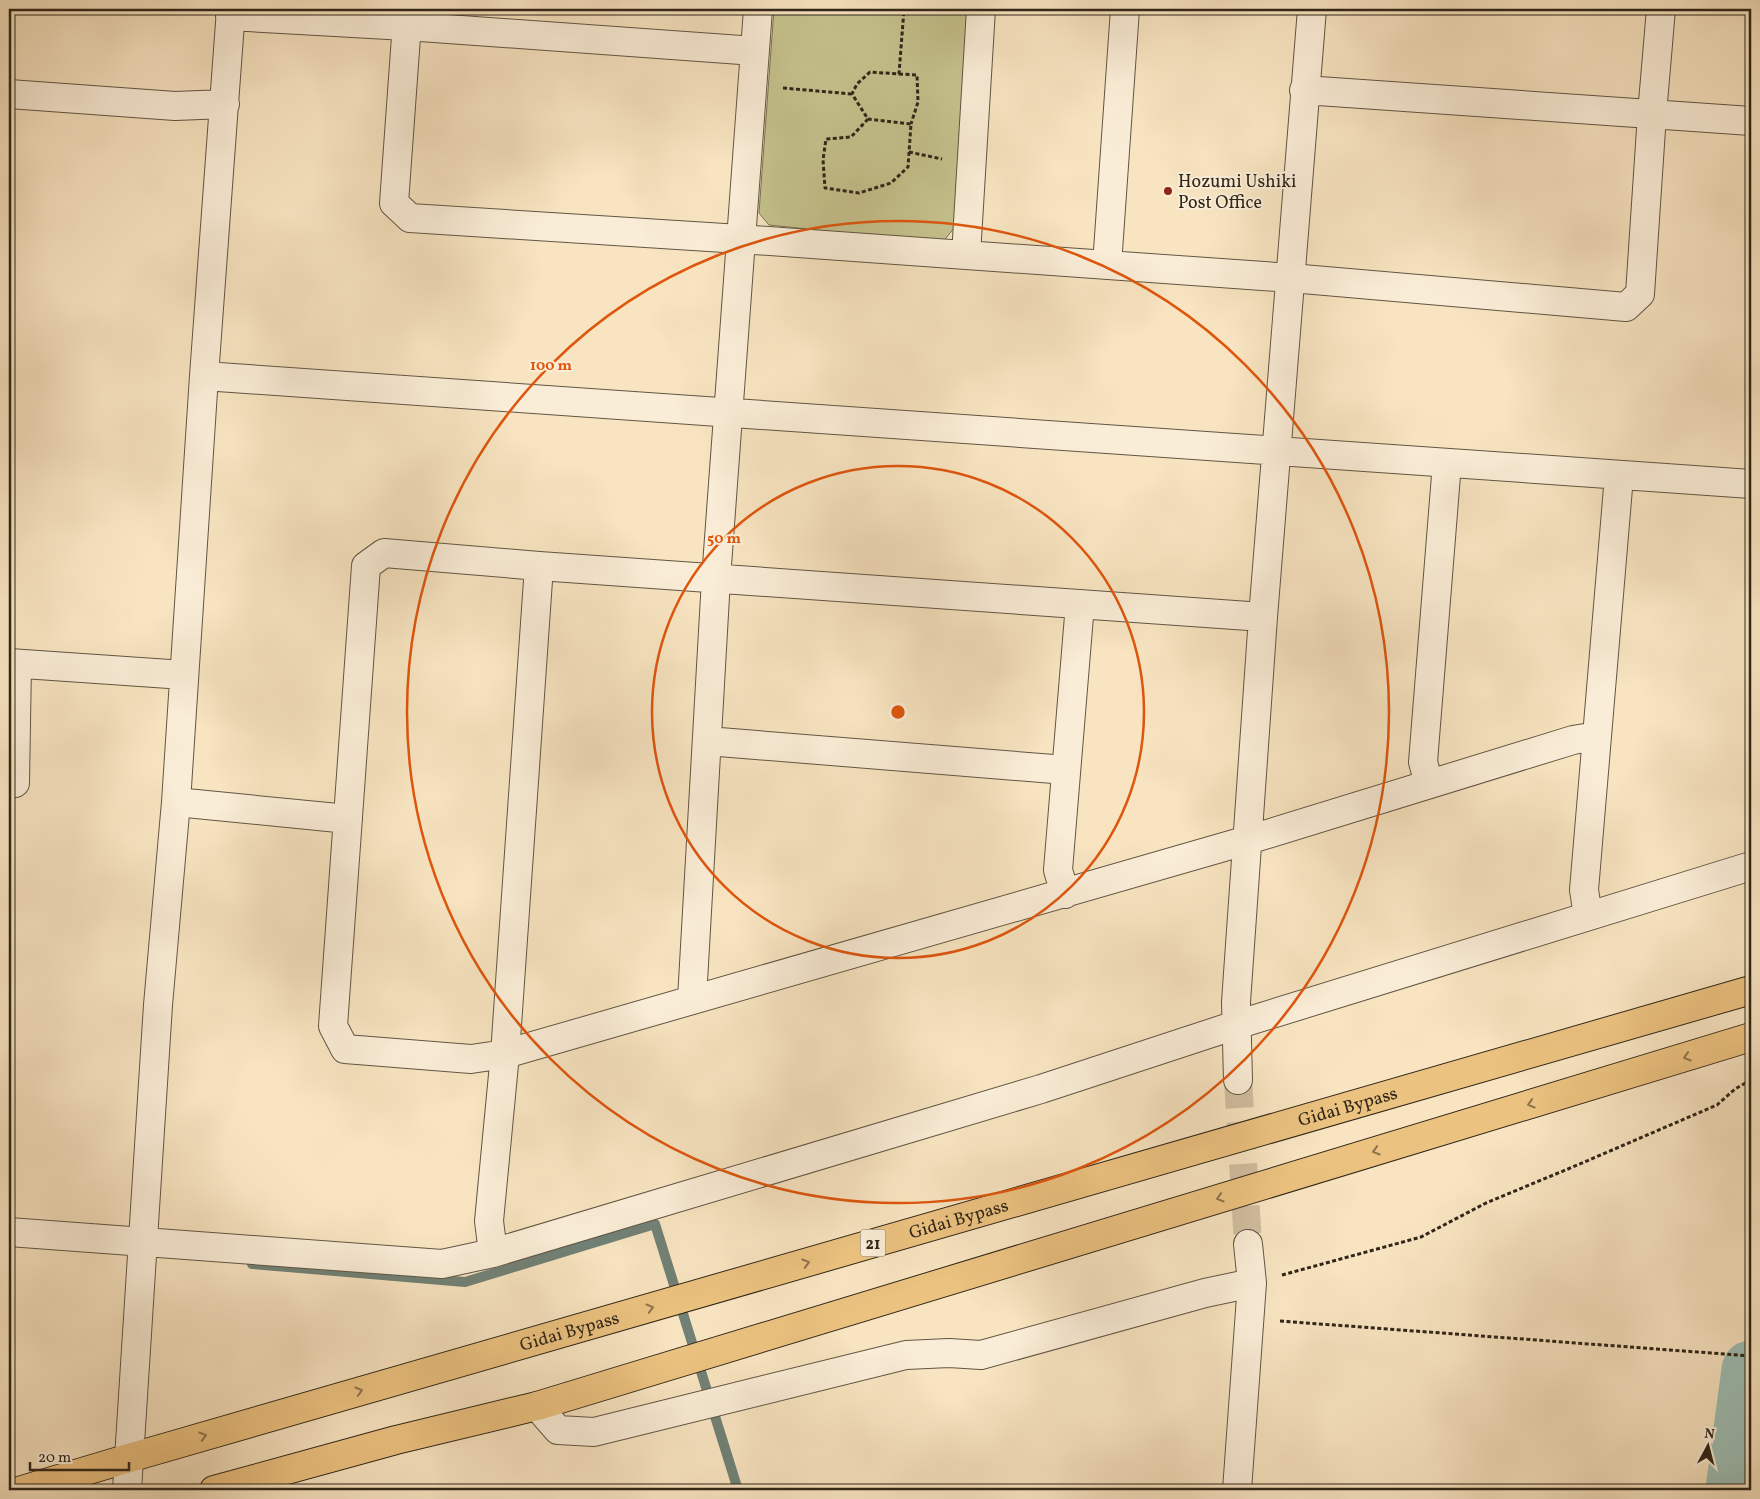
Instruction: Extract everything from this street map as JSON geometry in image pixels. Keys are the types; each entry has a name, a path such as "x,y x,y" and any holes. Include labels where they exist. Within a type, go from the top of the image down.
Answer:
{"highway":[{"name":"Gidai Bypass","path":"22,1490 1751,990"},
{"path":"214,1490 396,1440 537,1406 1742,1040"}],"street":[{"path":"692,999 716,579 758,9"},
{"path":"966,255 981,9"},
{"path":"1107,265 1126,9"},
{"path":"1238,1080 1236,1025 1263,617 1312,9"},
{"path":"407,17 394,203 410,218 1290,278 1626,307 1640,294 1661,9"},
{"path":"126,1490 158,1005 176,802 204,376 231,12 407,17 754,51"},
{"path":"1304,90 1751,121"},
{"path":"9,94 175,106 225,104"},
{"path":"204,376 1751,484"},
{"path":"1429,784 1423,762 1447,463"},
{"path":"1588,916 1584,890 1619,476"},
{"path":"1263,617 716,579 384,553 366,566 333,1026 345,1049 471,1059 505,1054 692,999 1065,894 1573,740 1597,736"},
{"path":"493,1253 489,1221 505,1054 539,566"},
{"path":"1065,894 1058,870 1080,604"},
{"path":"15,783 13,664 184,675"},
{"path":"707,741 1066,770"},
{"path":"176,802 348,819"},
{"path":"9,1232 442,1264 493,1253 1041,1089 1236,1025 1751,866"},
{"path":"1237,1490 1252,1283 1248,1244"},
{"path":"537,1406 558,1430 594,1432 906,1355 950,1353 981,1355 1252,1283"}],"path":[{"path":"899,74 904,9"},
{"path":"852,94 857,84 870,72 917,75 918,102 910,124 908,167 891,183 858,193 826,188 823,160 826,139 850,137 868,119"},
{"path":"752,86 852,94"},
{"path":"852,94 868,119"},
{"path":"868,119 910,124"},
{"path":"1252,1283 1421,1237 1486,1203 1716,1105 1735,1089 1751,1080"},
{"path":"1250,1319 1751,1356"}],"shaded area":[{"path":"774,9 970,9 955,227 942,243 769,225 759,213"}],"waterway":[{"path":"252,1264 465,1282 655,1224 738,1490"},
{"path":"1735,1490 1751,1370"}],"tunnel":[{"path":"1238,1080 1248,1244"}],"place":[{"name":"Hozumi Ushiki Post Office","path":"1168,191"}]}
